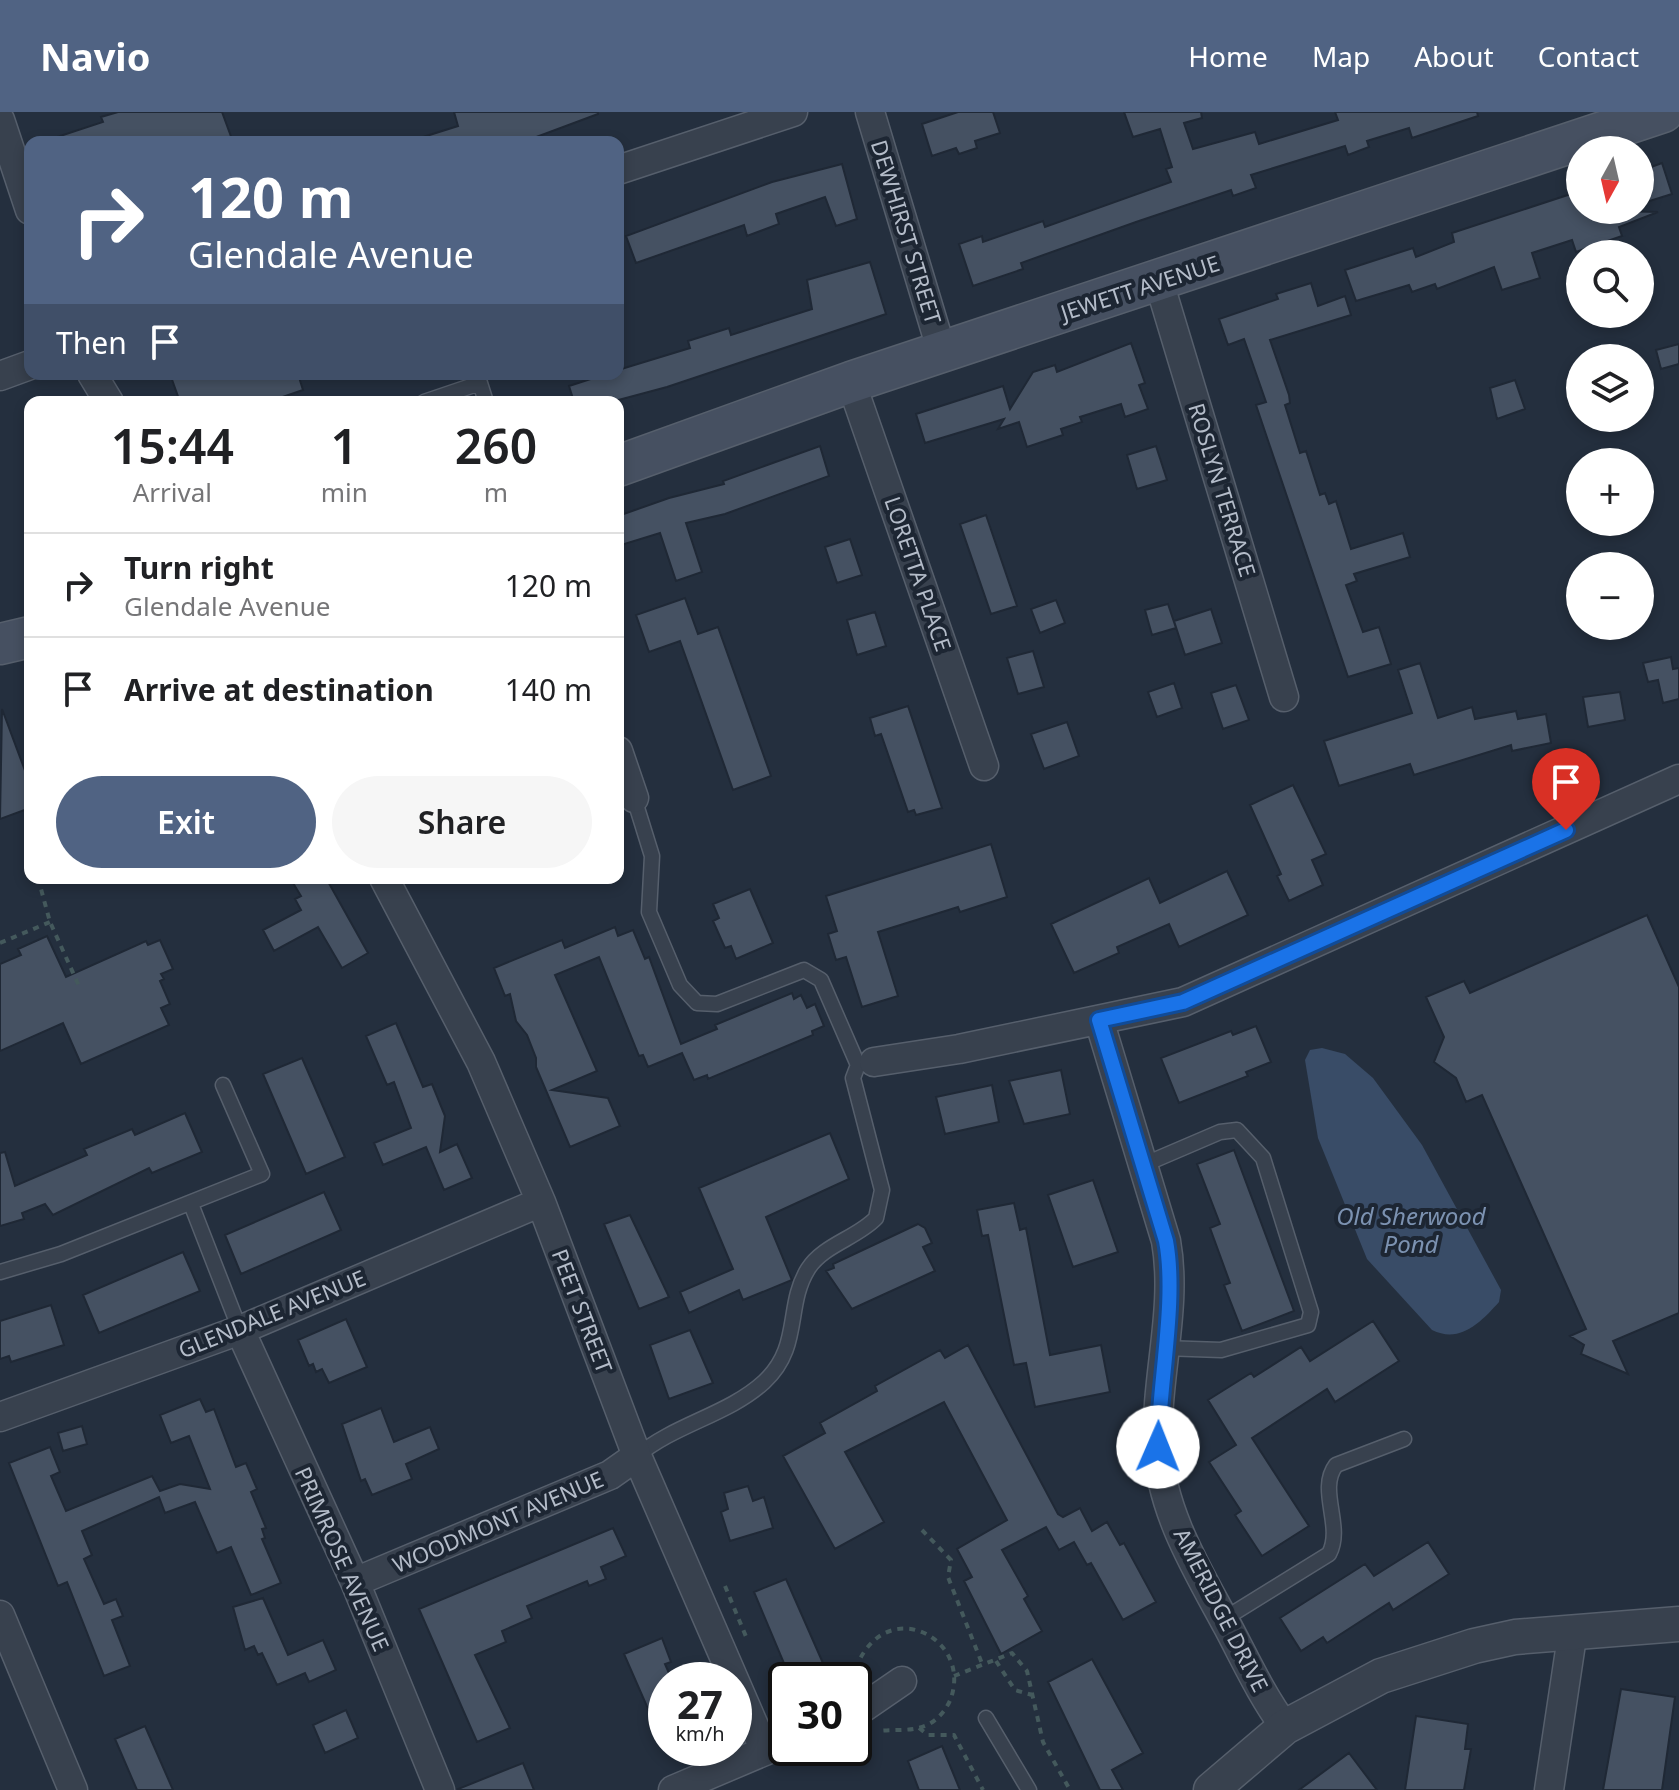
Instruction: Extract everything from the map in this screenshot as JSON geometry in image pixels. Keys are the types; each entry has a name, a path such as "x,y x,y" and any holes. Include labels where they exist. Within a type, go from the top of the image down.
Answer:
{"main road":[{"name":"JEWETT AVENUE","path":"624,464 851,382 1663,112"},
{"path":"0,644 24,638"}],"street":[{"path":"624,168 793,112"},
{"name":"DEWHIRST STREET","path":"870,112 942,352"},
{"path":"0,120 24,192"},
{"name":"ROSLYN TERRACE","path":"1159,282 1284,697"},
{"path":"0,376 24,367"},
{"name":"LORETTA PLACE","path":"851,382 984,766"},
{"path":"624,769 634,798"},
{"path":"866,1064 1183,1002 1679,779"},
{"name":"PEET STREET","path":"387,884 481,1062 541,1202 637,1456 768,1729"},
{"name":"AMERIDGE DRIVE","path":"1099,1020 1171,1268 1159,1398 1161,1475 1191,1558 1266,1701 1285,1727"},
{"name":"GLENDALE AVENUE","path":"0,1417 240,1330 541,1202"},
{"name":"PRIMROSE AVENUE","path":"240,1330 355,1582 440,1790"},
{"name":"WOODMONT AVENUE","path":"355,1582 610,1475 637,1456"},
{"path":"0,1615 73,1790"},
{"path":"1211,1790 1285,1727 1335,1698 1425,1661 1515,1637 1679,1624"},
{"path":"1549,1790 1573,1630"},
{"path":"872,1702 902,1681"},
{"path":"673,1790 768,1749"}],"lane":[{"path":"442,396 480,383 484,396"},
{"path":"634,798 652,856 649,912 680,985 697,1003 717,1004 804,970 821,980 866,1064 853,1078 854,1093 882,1190 876,1218 815,1260 807,1271 788,1352 766,1380 734,1403 659,1438 637,1456"},
{"path":"0,1272 61,1254 262,1174 223,1085"},
{"path":"1143,1165 1220,1132 1237,1130 1263,1158 1311,1312 1308,1325 1221,1350 1163,1348"},
{"path":"191,1204 240,1330"},
{"path":"1224,1619 1329,1554 1335,1533 1329,1481 1336,1465 1404,1439"},
{"path":"986,1718 1029,1790"}],"path":[{"path":"40,884 50,922 79,986"},
{"path":"0,943 50,922"},
{"path":"922,1530 951,1560 948,1577 983,1666"},
{"path":"954,1676 1012,1653 1027,1671 1043,1742 1070,1790"},
{"path":"996,1661 1015,1690 1032,1696"},
{"path":"919,1728 928,1735 954,1735 983,1790"}],"water":[{"name":"Old Sherwood Pond","path":"1322,1048 1345,1054 1373,1078 1422,1145 1501,1290 1499,1302 1469,1329 1452,1334 1432,1330 1367,1259 1318,1138 1305,1060 1310,1050"}],"building":[{"path":"118,112 222,112 231,136 60,136 103,122 101,117"},
{"path":"454,112 598,112 539,136 426,136 458,126"},
{"path":"958,112 993,112 1000,133 975,141 977,148 959,154 956,148 932,156 922,124"},
{"path":"1124,112 1201,112 1202,118 1184,123 1193,149 1255,132 1259,144 1338,120 1335,112 1477,112 1478,116 1412,138 1409,128 1367,141 1369,147 1348,155 1345,146 1251,175 1256,188 1233,196 1231,190 1136,222 1021,263 1023,269 973,286 959,244 982,236 983,242 1043,221 1045,227 1171,182 1166,169 1172,167 1160,129 1133,137"},
{"path":"1662,163 1672,194 1654,200 1654,166"},
{"path":"842,164 857,219 836,226 825,197 776,214 779,224 747,236 744,225 636,263 626,236 772,182"},
{"path":"1566,196 1566,224 1627,224 1619,227 1622,236 1610,240 1566,240 1532,253 1540,278 1502,290 1494,267 1437,289 1435,284 1412,292 1409,285 1356,301 1345,270 1413,248 1416,257 1454,242 1452,233"},
{"path":"870,262 886,314 624,399 624,396 572,396 569,386 588,380 624,380 624,368 690,348 688,341 729,328 731,335 812,309 807,280"},
{"path":"1311,283 1318,306 1345,296 1351,315 1270,340 1289,395 1290,403 1285,405 1300,453 1306,451 1320,495 1325,493 1329,504 1336,501 1351,549 1403,533 1410,557 1354,574 1357,581 1346,585 1363,632 1379,627 1391,664 1348,677 1256,405 1266,402 1244,339 1228,345 1219,319 1278,299 1276,294"},
{"path":"1131,343 1145,383 1139,385 1148,409 1125,417 1121,404 1080,417 1082,422 1061,429 1063,435 1027,447 1019,422 998,429 1004,419 925,443 916,414 1003,386 1010,409 1033,372 1055,365 1057,372"},
{"path":"1679,344 1679,364 1661,369 1656,350"},
{"path":"172,380 300,380 303,390 286,396 178,396"},
{"path":"1515,380 1525,409 1497,419 1490,388"},
{"path":"820,446 829,476 725,514 686,523 702,572 676,581 660,533 624,544 624,514 724,484 723,481"},
{"path":"1156,446 1167,480 1137,489 1127,455"},
{"path":"986,515 1017,606 991,614 960,524"},
{"path":"850,539 862,575 837,583 825,547"},
{"path":"685,598 698,634 718,627 771,776 733,790 680,641 649,652 636,615"},
{"path":"1056,600 1065,623 1040,633 1031,609"},
{"path":"1168,604 1176,628 1152,635 1145,610"},
{"path":"1211,609 1222,643 1185,655 1174,621"},
{"path":"875,612 886,646 857,655 847,620"},
{"path":"1033,651 1044,687 1018,694 1007,658"},
{"path":"1671,657 1673,669 1679,668 1679,699 1663,703 1658,680 1648,682 1643,663"},
{"path":"1420,663 1438,718 1472,707 1475,719 1516,711 1518,719 1546,714 1551,743 1512,751 1511,745 1414,775 1410,764 1339,786 1324,741 1412,713 1398,670"},
{"path":"1174,683 1182,708 1157,717 1148,692"},
{"path":"1236,685 1249,720 1223,729 1211,693"},
{"path":"1620,692 1625,720 1588,727 1583,697"},
{"path":"908,706 942,808 916,815 914,810 908,812 881,734 875,736 870,718"},
{"path":"2,709 24,768 24,810 0,819"},
{"path":"1067,722 1079,756 1044,769 1031,734"},
{"path":"1293,785 1326,854 1312,860 1323,885 1289,901 1277,876 1281,874 1250,805"},
{"path":"991,844 1007,897 960,912 958,907 878,932 898,996 862,1007 846,957 836,960 828,934 837,931 826,896"},
{"path":"1227,871 1248,915 1179,947 1169,924 1117,947 1119,953 1074,973 1051,924 1149,878 1160,903"},
{"path":"294,884 329,884 368,953 342,968 318,927 274,951 263,930 301,910 295,899 301,896"},
{"path":"750,889 773,943 736,959 731,946 725,948 713,921 719,918 713,904"},
{"path":"1647,915 1679,987 1679,1313 1613,1341 1628,1374 1581,1354 1584,1345 1570,1336 1586,1329 1482,1095 1466,1102 1456,1078 1434,1062 1444,1037 1426,997 1464,981 1470,993"},
{"path":"615,927 618,936 633,930 645,959 649,957 681,1044 717,1029 715,1025 792,993 794,999 801,995 807,1008 815,1004 824,1026 812,1031 813,1035 708,1079 707,1075 694,1080 682,1053 648,1067 643,1055 639,1056 599,957 555,975 597,1071 552,1090 608,1098 620,1126 570,1147 536,1067 536,1058 527,1035 516,1021 510,994 505,996 494,968 562,940 565,948"},
{"path":"47,936 66,977 146,941 148,945 160,940 173,969 161,974 164,979 160,981 170,1004 161,1008 169,1025 81,1064 63,1023 0,1051 0,964 21,955 18,949"},
{"path":"396,1023 423,1087 432,1084 445,1116 440,1152 457,1144 472,1178 444,1190 426,1147 383,1165 374,1143 411,1128 394,1082 387,1085 366,1036"},
{"path":"1256,1026 1271,1062 1246,1072 1248,1076 1179,1103 1161,1058 1231,1031 1233,1035"},
{"path":"302,1058 345,1157 306,1174 263,1074"},
{"path":"1061,1070 1070,1114 1024,1124 1009,1081"},
{"path":"992,1085 999,1122 945,1134 936,1097"},
{"path":"185,1113 202,1152 152,1173 149,1168 53,1215 45,1204 22,1213 24,1219 0,1226 0,1153 5,1152 15,1186 87,1155 84,1149 132,1129 135,1135"},
{"path":"830,1133 849,1179 766,1217 792,1280 743,1300 739,1290 689,1313 680,1292 733,1269 699,1188"},
{"path":"1234,1150 1294,1311 1242,1331 1224,1285 1230,1283 1210,1228 1220,1224 1197,1164"},
{"path":"1093,1180 1118,1252 1073,1267 1048,1195"},
{"path":"324,1192 341,1230 241,1274 225,1235"},
{"path":"1014,1203 1020,1230 1026,1228 1050,1355 1101,1345 1110,1392 1035,1407 1026,1363 1014,1365 988,1235 982,1236 977,1210"},
{"path":"630,1215 669,1297 639,1309 604,1224"},
{"path":"918,1224 925,1228 932,1243 923,1247 935,1271 852,1309 826,1271 834,1268 833,1264"},
{"path":"183,1252 200,1291 99,1333 83,1295"},
{"path":"51,1305 64,1345 11,1362 9,1356 0,1359 0,1321"},
{"path":"346,1319 367,1367 329,1383 322,1369 316,1372 313,1364 309,1366 298,1340"},
{"path":"1373,1321 1399,1361 1335,1402 1327,1389 1252,1438 1309,1526 1262,1556 1235,1515 1241,1511 1209,1462 1236,1445 1208,1400 1251,1373 1254,1377 1301,1347 1310,1361"},
{"path":"690,1330 713,1383 669,1399 650,1345"},
{"path":"968,1345 1058,1514 1063,1517 1080,1508 1092,1531 1107,1522 1120,1545 1124,1543 1156,1602 1123,1620 1091,1563 1087,1565 1074,1542 1059,1550 1046,1527 1002,1550 1028,1596 1024,1599 1042,1631 1001,1654 964,1581 972,1577 957,1549 1007,1520 944,1402 845,1452 884,1522 835,1549 783,1456 825,1433 820,1423 877,1391 875,1386 940,1350 945,1358"},
{"path":"200,1399 206,1412 214,1409 236,1467 246,1463 257,1489 251,1492 266,1528 262,1529 265,1538 262,1539 281,1583 251,1595 231,1547 217,1553 195,1502 165,1513 159,1497 82,1531 92,1555 84,1559 104,1604 116,1599 123,1616 112,1620 130,1666 104,1676 67,1582 58,1586 9,1463 50,1447 60,1472 51,1476 66,1511 152,1476 160,1491 180,1484 210,1489 189,1436 171,1443 160,1415"},
{"path":"381,1408 394,1442 430,1427 439,1449 406,1464 412,1479 372,1495 365,1479 361,1481 342,1424"},
{"path":"82,1426 87,1444 63,1451 58,1433"},
{"path":"748,1486 753,1501 764,1497 773,1528 730,1541 721,1512 728,1509 724,1493"},
{"path":"613,1528 626,1556 601,1567 606,1579 589,1586 587,1581 527,1606 532,1618 502,1631 506,1642 475,1655 510,1728 477,1742 419,1609"},
{"path":"1428,1542 1449,1574 1393,1610 1389,1603 1327,1643 1323,1637 1301,1651 1280,1618 1365,1564 1374,1576"},
{"path":"786,1579 822,1662 783,1662 754,1592"},
{"path":"263,1598 288,1655 323,1640 336,1670 309,1682 305,1673 277,1685 262,1653 258,1655 254,1646 245,1650 233,1607"},
{"path":"662,1638 671,1662 648,1662 648,1709 624,1654"},
{"path":"1092,1659 1143,1753 1112,1770 1123,1790 1100,1790 1048,1682"},
{"path":"1621,1689 1675,1697 1662,1790 1603,1790"},
{"path":"346,1710 358,1738 325,1753 313,1725"},
{"path":"1416,1716 1468,1724 1465,1749 1471,1749 1464,1790 1405,1790"},
{"path":"145,1726 173,1790 137,1790 115,1739"},
{"path":"942,1746 960,1790 919,1790 908,1761"},
{"path":"1349,1753 1377,1790 1299,1790"},
{"path":"523,1763 534,1790 458,1789"}],"route":[{"path":"1158,1447 1159,1398 1171,1268 1166,1241 1099,1020 1183,1002 1566,830"}]}
